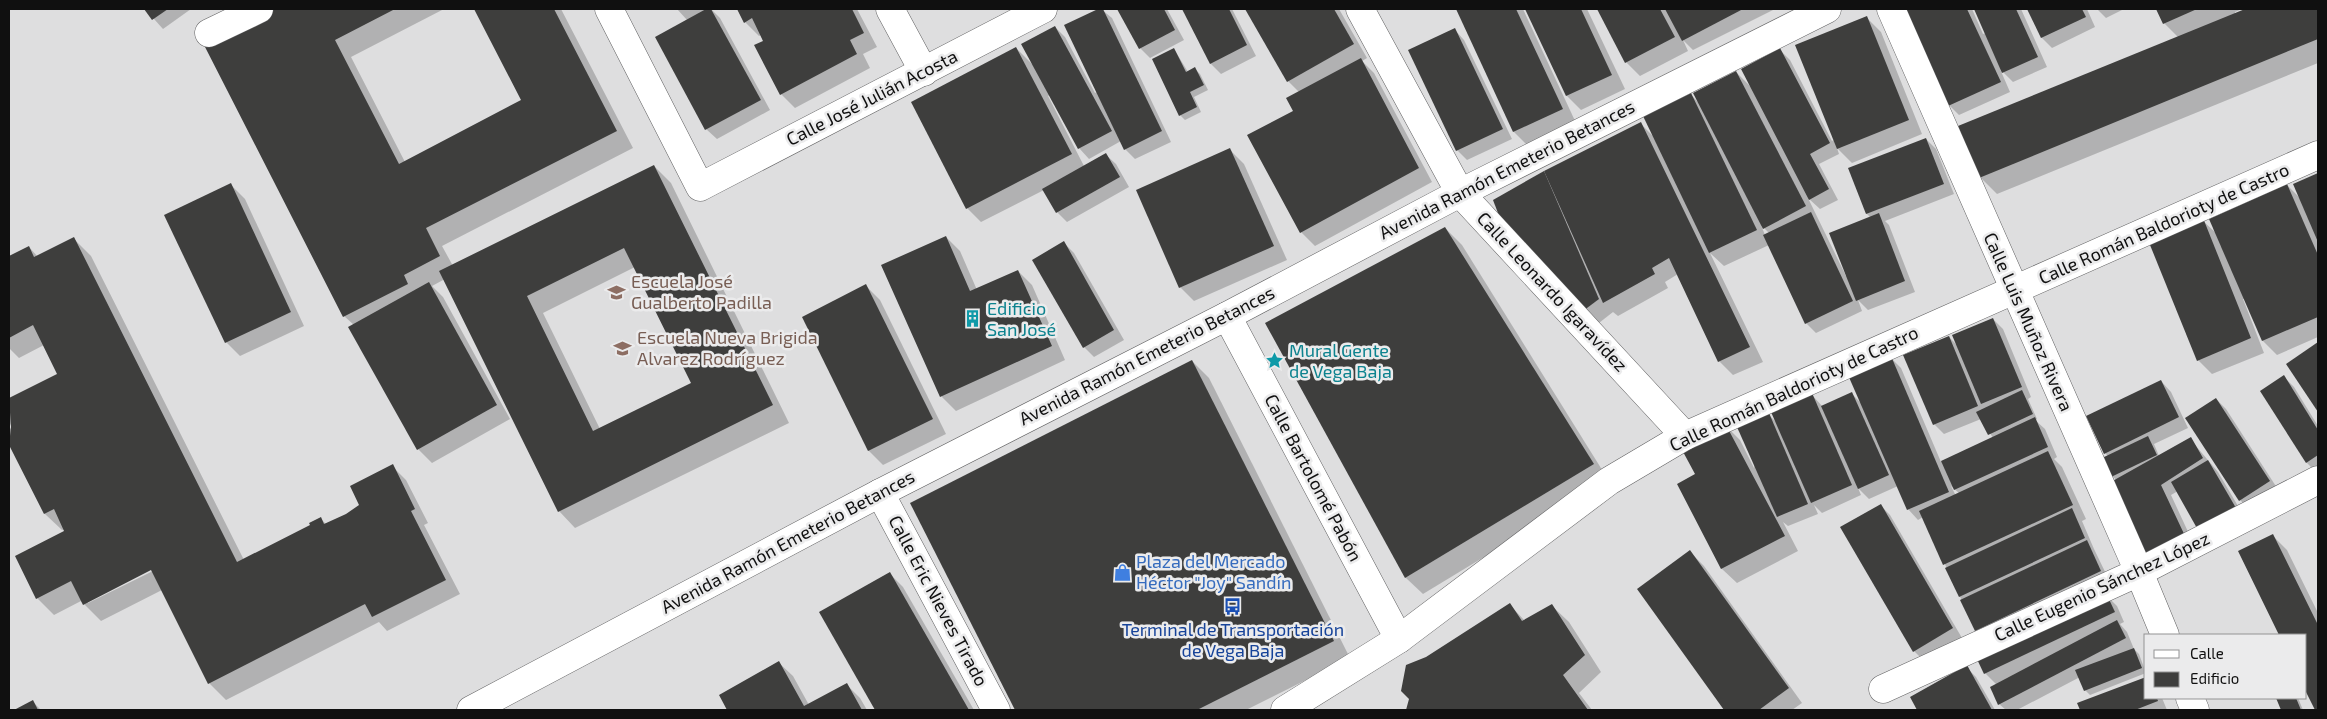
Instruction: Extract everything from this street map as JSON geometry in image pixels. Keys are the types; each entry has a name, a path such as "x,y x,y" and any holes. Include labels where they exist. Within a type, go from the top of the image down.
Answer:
{"street":[{"path":"209,33 260,9"},
{"name":"Calle José Julián Acosta","path":"609,9 700,187 1043,9"},
{"path":"890,9 924,72"},
{"name":"Calle Leonardo Igaravídez","path":"1360,9 1460,193 1685,436"},
{"name":"Avenida Ramón Emeterio Betances","path":"471,710 880,492 1227,316 1460,193 1828,9"},
{"name":"Calle Luis Muñoz Rivera","path":"1891,9 2165,634"},
{"name":"Calle Román Baldorioty de Castro","path":"1285,710 1399,639 1609,481 1685,436 2207,206 2318,155"},
{"name":"Calle Bartolomé Pabón","path":"1227,316 1399,639"},
{"name":"Calle Eugenio Sánchez López","path":"1883,689 2139,572 2318,480"},
{"name":"Calle Eric Nieves Tirado","path":"880,492 996,710"}],"building":[{"path":"144,9 168,9 152,20"},
{"path":"274,9 395,9 335,40 399,164 521,100 474,9 554,9 617,131 426,228 440,256 404,275 408,284 343,317 204,45"},
{"path":"706,9 711,9 761,100 705,130 655,37"},
{"path":"737,9 852,9 864,33 850,40 857,54 780,95 754,45 763,41 752,18 744,23"},
{"path":"1098,9 1103,9 1162,131 1124,150 1064,25"},
{"path":"1117,9 1164,9 1175,30 1139,49"},
{"path":"1182,9 1229,9 1247,45 1210,64"},
{"path":"1245,9 1334,9 1354,44 1287,82"},
{"path":"1456,9 1516,9 1563,109 1513,132"},
{"path":"1525,9 1581,9 1612,75 1566,96"},
{"path":"1597,9 1660,9 1675,37 1625,63"},
{"path":"1665,9 1743,9 1682,41"},
{"path":"1904,9 1967,9 2001,82 1948,106"},
{"path":"1974,9 2016,9 2038,57 2002,73"},
{"path":"2027,9 2082,9 2086,17 2041,38"},
{"path":"2156,9 2197,9 2163,24"},
{"path":"2245,9 2318,9 2318,39 1979,178 1958,126"},
{"path":"1867,16 1909,120 1837,149 1795,45"},
{"path":"1055,26 1112,131 1078,149 1021,44"},
{"path":"1455,28 1503,129 1456,151 1408,50"},
{"path":"1016,47 1072,154 966,209 911,102"},
{"path":"1174,48 1186,72 1195,67 1204,85 1190,92 1197,107 1179,116 1152,59"},
{"path":"1780,48 1830,143 1810,154 1829,189 1809,200 1741,69"},
{"path":"1361,58 1419,168 1300,233 1247,135 1293,111 1286,98"},
{"path":"1736,71 1806,206 1763,229 1693,93"},
{"path":"1691,93 1757,230 1709,253 1643,116"},
{"path":"1641,122 1750,347 1718,362 1669,258 1652,268 1655,274 1603,303 1544,171"},
{"path":"1926,138 1944,184 1866,214 1848,168"},
{"path":"1230,148 1274,246 1179,288 1136,190"},
{"path":"1106,153 1120,177 1056,213 1042,189"},
{"path":"654,165 773,405 558,512 439,271","holes":["624,248 691,383 593,431 527,296"]},
{"path":"1544,171 1599,299 1575,317 1509,242 1493,200"},
{"path":"2318,173 2318,242 2293,184"},
{"path":"231,183 291,312 225,343 164,215"},
{"path":"2287,184 2318,255 2318,317 2262,341 2209,219"},
{"path":"1811,212 1853,301 1805,324 1763,235"},
{"path":"1879,213 1905,281 1856,301 1829,233"},
{"path":"2203,218 2251,338 2197,361 2148,240"},
{"path":"1445,227 1594,464 1405,578 1265,323"},
{"name":"Edificio San José","path":"946,236 970,291 1018,270 1052,346 940,397 881,265"},
{"path":"74,237 237,562 310,525 309,523 321,517 324,524 346,514 359,505 350,486 393,464 415,509 411,511 446,580 372,617 365,604 208,684 151,570 83,605 71,581 36,599 15,556 64,531 54,509 44,514 9,445 11,427 9,398 57,374 33,325 9,338 9,256 29,246 34,257"},
{"path":"1064,241 1114,330 1083,348 1032,260"},
{"path":"429,282 497,405 417,450 348,327"},
{"path":"866,284 933,419 868,451 802,317"},
{"path":"1993,318 2022,387 1981,404 1952,335"},
{"path":"1949,336 1978,406 1933,425 1903,355"},
{"path":"2318,342 2318,412 2286,364"},
{"path":"1891,356 1949,492 1907,510 1848,375"},
{"name":"Plaza del Mercado Héctor \"Joy\" Sandín","path":"1192,360 1334,641 1197,710 1015,710 910,503"},
{"path":"2284,375 2318,430 2318,455 2306,463 2260,391"},
{"path":"2161,380 2179,417 2104,454 2086,416"},
{"path":"2022,390 2033,414 1988,435 1976,412"},
{"path":"1852,392 1889,475 1858,489 1821,406"},
{"path":"1812,393 1852,485 1811,503 1771,412"},
{"path":"2216,398 2270,481 2239,501 2185,418"},
{"path":"1769,413 1808,504 1777,517 1737,427"},
{"path":"2035,417 2048,447 1954,490 1941,461"},
{"path":"1726,425 1785,536 1721,569 1677,484 1695,474 1681,448"},
{"path":"2148,436 2157,455 2111,477 2102,458"},
{"path":"2191,437 2203,458 2161,485 2186,538 2144,562 2109,483"},
{"path":"2048,451 2073,505 1943,565 1919,511"},
{"path":"2208,460 2236,508 2198,530 2171,482"},
{"path":"1881,504 1953,628 1913,652 1840,527"},
{"path":"2072,508 2085,538 1959,597 1945,568"},
{"path":"2273,534 2318,625 2318,710 2315,710 2307,694 2307,634 2279,634 2238,551"},
{"path":"2087,540 2101,571 1975,631 1960,600"},
{"path":"1690,550 1789,688 1759,710 1724,710 1637,589"},
{"path":"890,572 969,710 875,710 819,612"},
{"path":"2107,595 2115,612 1984,674 1976,657"},
{"path":"1510,603 1522,621 1552,604 1585,655 1563,675 1588,710 1406,710 1409,699 1401,691 1406,665 1426,657"},
{"path":"2117,620 2126,638 1998,705 1990,687"},
{"path":"2134,648 2142,668 2084,691 2075,670"},
{"path":"779,661 804,706 847,683 862,710 727,710 719,695"},
{"path":"1967,665 1992,710 1917,710 1910,697"},
{"path":"2144,678 2144,699 2157,699 2158,701 2135,710 2080,710 2077,703"},
{"path":"2276,699 2296,699 2301,710 2281,710"},
{"path":"33,700 38,710 14,710"}],"place":[{"name":"Escuela José Gualberto Padilla","path":"617,292"},
{"name":"Edificio San José","path":"973,319"},
{"name":"Escuela Nueva Brigida Alvarez Rodríguez","path":"623,348"},
{"name":"Mural Gente de Vega Baja","path":"1275,361"},
{"name":"Plaza del Mercado Héctor \"Joy\" Sandín","path":"1122,572"},
{"name":"Terminal de Transportación de Vega Baja","path":"1233,607"}]}
